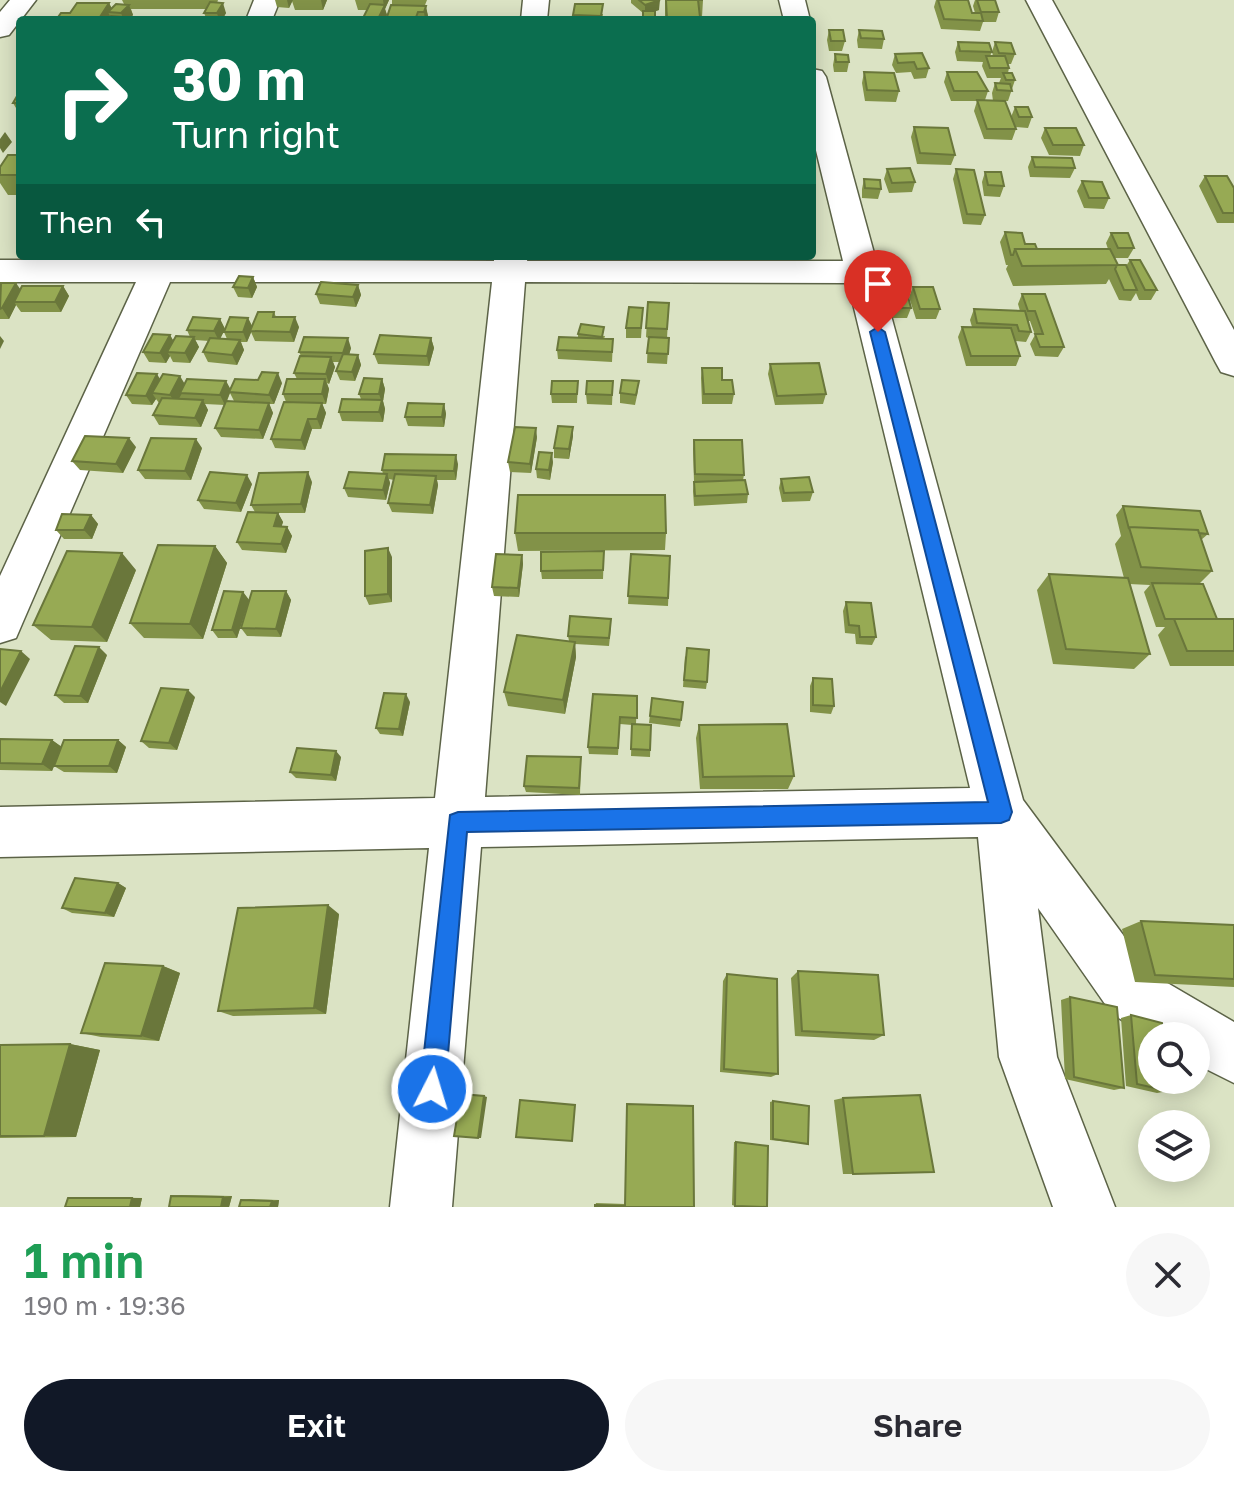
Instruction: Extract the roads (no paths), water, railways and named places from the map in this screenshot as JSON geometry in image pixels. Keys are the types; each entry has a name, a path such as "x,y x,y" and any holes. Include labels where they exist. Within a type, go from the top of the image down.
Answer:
{"street":[{"path":"0,29 23,0"},
{"path":"1039,0 1234,363"},
{"path":"816,93 1001,812 1028,1057 1084,1207"},
{"path":"0,271 162,264 510,264 862,272"},
{"path":"0,624 162,264"},
{"path":"421,1207 510,264"},
{"path":"0,832 1001,812"},
{"path":"1001,812 1132,994 1234,1054"}]}
